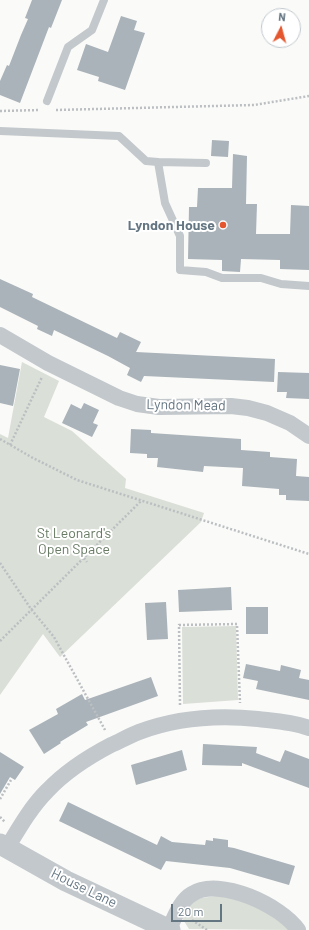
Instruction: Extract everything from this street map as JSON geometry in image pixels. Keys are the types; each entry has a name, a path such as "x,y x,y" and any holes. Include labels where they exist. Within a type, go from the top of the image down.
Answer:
{"street":[{"name":"Lyndon Mead","path":"0,335 48,363 119,398 137,404 159,407 230,406 248,408 267,413 290,423 309,436"},
{"path":"4,846 47,791 91,756 138,732 162,725 212,717 240,717 281,721 309,728"},
{"name":"House Lane","path":"4,846 66,880 170,930"},
{"path":"170,930 185,899 202,889 216,888 255,897 293,922 298,930"}],"lane":[{"path":"47,101 68,47 92,30 104,0"},
{"path":"0,131 119,136 146,161 206,163"},
{"path":"158,162 165,203 180,236 180,270 206,272 222,278 260,278 281,284 309,286"}],"path":[{"path":"55,110 254,105 309,96"},
{"path":"0,111 47,110"},
{"path":"10,445 48,363"},
{"path":"0,439 77,480 309,554"},
{"path":"0,641 142,500"},
{"path":"84,558 88,562"},
{"path":"0,563 31,609 54,638 112,745"},
{"path":"181,722 179,625 237,624 240,717"},
{"path":"0,799 11,780"}],"green space":[{"name":"St Leonard's Open Space","path":"22,362 59,381 44,417 72,431 126,479 125,488 204,513 201,522 60,657 43,634 0,695 0,434 8,438"},
{"path":"236,626 238,700 183,704 182,627"},
{"path":"224,895 254,904 291,930 189,929 182,918 194,899"}],"building":[{"path":"32,0 62,0 51,28 49,27 20,103 0,95 0,81 7,65 9,66 28,19 25,18"},
{"path":"121,16 137,21 134,30 145,33 125,90 98,81 99,77 77,70 86,44 108,52"},
{"path":"212,140 229,141 228,157 211,156"},
{"name":"Lyndon House","path":"233,154 247,156 246,204 257,204 256,234 290,234 291,205 309,206 309,270 280,269 280,260 241,259 240,272 222,271 222,260 188,259 189,207 197,207 198,188 232,188"},
{"path":"0,279 33,294 32,297 117,338 120,332 141,342 136,352 275,359 274,382 144,376 141,382 127,375 130,368 108,356 54,330 52,336 37,329 38,326 0,307"},
{"path":"0,365 20,369 13,406 0,403"},
{"path":"278,372 309,373 309,399 286,398 287,392 277,392"},
{"path":"84,403 99,410 93,423 98,425 92,437 62,423 71,404 81,409"},
{"path":"131,429 151,430 151,433 241,439 241,450 270,452 270,457 297,459 296,476 309,477 309,501 286,500 286,495 279,495 279,489 242,486 243,468 204,466 203,472 157,467 158,458 147,458 147,454 130,453"},
{"path":"231,587 232,610 179,612 178,590"},
{"path":"166,602 168,639 147,640 145,603"},
{"path":"246,607 268,607 268,634 246,634"},
{"path":"246,664 280,671 281,665 301,670 299,678 309,680 309,700 256,689 258,681 243,678"},
{"path":"151,677 158,696 86,722 88,725 60,742 61,743 44,754 29,730 58,714 56,709 82,694 85,700"},
{"path":"203,744 257,747 256,753 280,762 285,750 309,759 309,788 242,763 242,766 202,765"},
{"path":"182,750 187,770 136,785 131,765"},
{"path":"0,752 24,767 15,780 10,777 0,794"},
{"path":"68,802 157,845 161,836 172,842 205,845 206,840 213,841 213,838 228,840 228,847 295,866 289,885 230,868 166,861 161,870 59,821"}],"place":[{"name":"Lyndon House","path":"223,225"}]}
